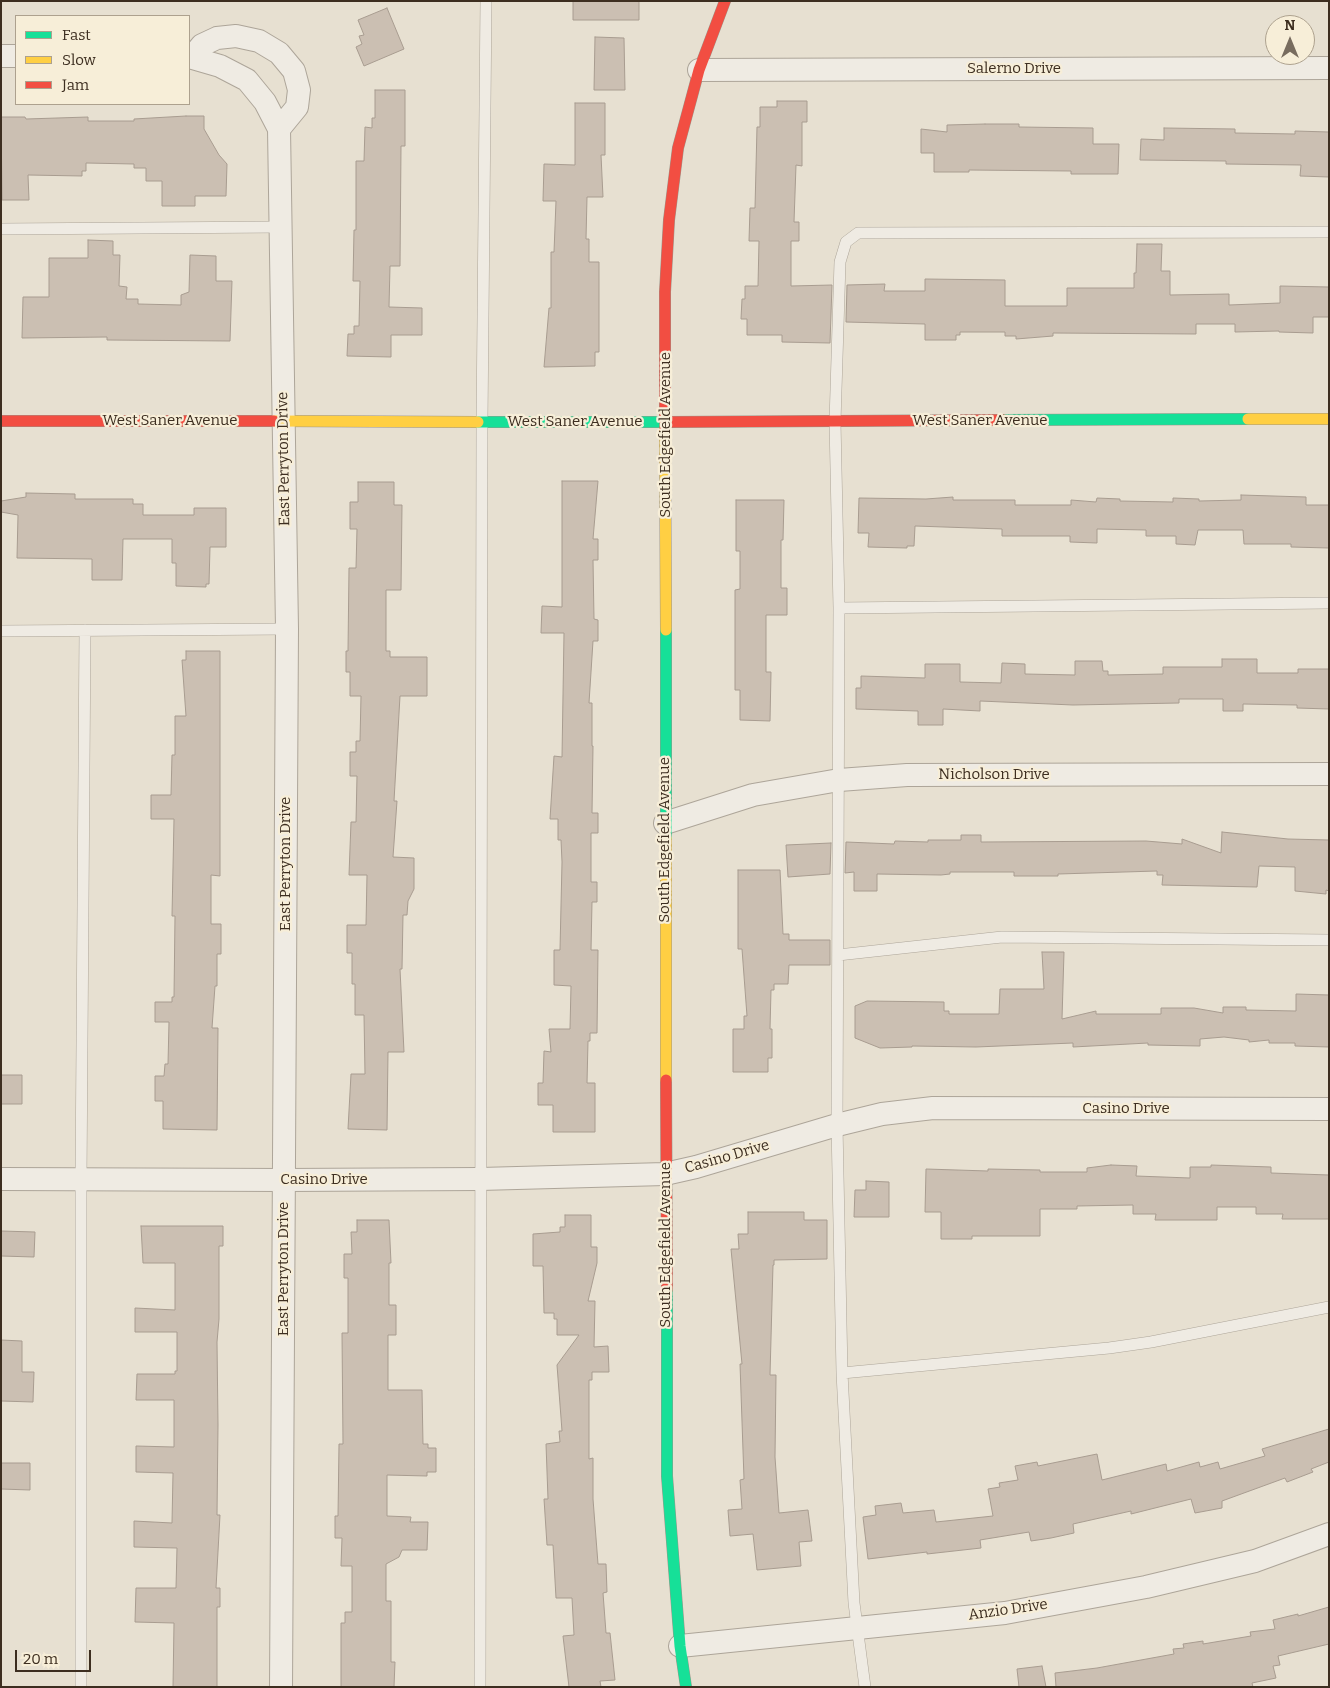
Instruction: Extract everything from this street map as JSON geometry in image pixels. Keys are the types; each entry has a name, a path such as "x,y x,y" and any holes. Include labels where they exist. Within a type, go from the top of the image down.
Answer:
{"street":[{"name":"South Edgefield Avenue","path":"686,1687 680,1646 667,1476 665,292 669,220 678,148 699,70 725,1"},
{"path":"236,36 259,41 279,53 294,71 299,90 297,107 279,130 265,102 247,80 220,66 190,57 202,45 216,38 236,36"},
{"path":"1,56 15,56"},
{"name":"Salerno Drive","path":"699,70 1329,68"},
{"name":"East Perryton Drive","path":"279,130 287,629 281,1687"},
{"name":"West Saner Avenue","path":"1,421 835,422 1329,419"},
{"name":"Nicholson Drive","path":"665,823 753,795 839,780 907,775 1329,774"},
{"name":"Casino Drive","path":"1,1180 480,1179 665,1174 696,1167 882,1114 933,1108 1329,1109"},
{"name":"Anzio Drive","path":"680,1646 1005,1613 1146,1588 1255,1561 1329,1534"}],"lane":[{"path":"480,1687 482,422 486,1"},
{"path":"1,229 281,227"},
{"path":"865,1687 857,1628 842,1373 838,1125 839,608 835,422 840,262 846,242 858,233 1329,232"},
{"path":"839,608 1329,603"},
{"path":"1,631 287,629"},
{"path":"81,1687 84,630"},
{"path":"838,955 1002,937 1329,940"},
{"path":"842,1373 1109,1348 1151,1342 1329,1307"}],"building":[{"path":"573,1 639,1 639,20 573,20"},
{"path":"387,8 404,49 364,66 356,47 362,44 359,36 364,35 358,20"},
{"path":"595,37 624,38 625,90 594,90"},
{"path":"375,90 405,90 405,146 401,146 400,266 390,266 389,307 422,308 422,335 391,335 391,357 347,356 348,334 354,334 354,326 359,326 360,281 353,281 354,230 356,230 356,161 364,161 365,127 372,128 372,118 375,118"},
{"path":"777,101 807,101 807,122 802,122 802,166 796,165 794,222 799,222 799,241 791,241 791,286 832,285 830,343 782,342 782,335 747,335 747,319 741,319 742,299 745,299 745,286 758,286 759,241 749,241 750,208 755,208 757,127 760,127 760,107 777,107"},
{"path":"575,103 605,103 605,155 601,155 603,197 587,197 586,239 589,239 589,262 599,262 599,352 595,352 595,366 544,367 549,308 551,308 551,252 554,252 556,201 543,201 544,164 575,165"},
{"path":"204,116 204,129 219,155 227,164 226,196 195,196 195,206 162,206 162,181 146,181 146,168 134,168 134,164 86,163 86,171 82,171 82,176 28,175 29,200 2,200 1,117 25,117 26,119 88,117 88,121 134,121 134,119"},
{"path":"1019,124 1019,127 1093,128 1093,144 1119,144 1118,174 1071,174 1071,171 969,170 969,172 934,172 934,153 921,153 921,129 947,132 947,125"},
{"path":"1164,128 1235,129 1235,133 1295,134 1295,131 1329,132 1329,177 1300,176 1301,165 1226,164 1226,161 1140,160 1141,139 1164,140"},
{"path":"88,240 113,241 113,255 120,255 119,286 127,287 126,299 138,299 138,304 181,305 181,295 189,292 190,255 216,256 216,281 232,281 230,341 107,340 107,337 22,338 23,297 49,297 49,258 88,258"},
{"path":"1137,244 1162,244 1161,271 1170,271 1170,295 1229,294 1229,305 1280,303 1280,286 1329,287 1329,317 1313,317 1313,333 1279,331 1235,332 1235,324 1196,324 1196,334 1053,333 1053,336 1016,339 1016,336 1005,336 1005,332 960,332 960,335 956,335 956,340 925,340 925,324 846,322 847,285 885,284 884,291 925,291 925,279 1005,280 1005,306 1067,306 1067,288 1134,288"},
{"path":"562,481 598,481 593,539 598,539 598,560 593,560 594,619 598,620 598,641 593,641 589,703 592,703 592,813 598,813 598,833 591,833 591,882 597,882 597,902 592,902 591,950 598,950 597,1033 590,1033 590,1041 588,1041 587,1083 595,1083 595,1132 553,1132 553,1105 538,1105 538,1083 543,1083 544,1051 551,1052 549,1029 570,1029 571,986 554,985 554,950 560,950 562,862 561,840 558,840 558,819 550,819 554,756 562,757 564,633 541,633 542,606 562,607"},
{"path":"358,482 394,482 394,505 402,505 401,590 386,590 386,651 390,651 390,657 427,657 427,696 400,696 394,801 397,801 393,857 414,858 414,889 408,901 407,915 403,915 402,969 400,969 404,1052 388,1052 387,1130 348,1129 351,1074 365,1074 364,1015 355,1015 352,953 347,953 347,925 366,925 367,875 349,875 351,822 356,822 357,776 350,776 350,752 356,752 356,741 360,741 361,696 350,696 350,672 346,672 346,651 348,651 349,568 356,568 357,529 350,529 350,502 358,502"},
{"path":"26,493 75,494 75,499 133,499 133,504 143,504 143,515 194,515 194,508 226,508 226,547 210,547 209,584 206,584 206,587 176,586 176,563 172,563 172,539 123,539 122,580 92,580 92,559 17,558 18,515 1,512 1,501 26,497"},
{"path":"1241,495 1306,497 1306,505 1329,505 1329,548 1291,547 1291,544 1244,544 1243,530 1198,530 1195,545 1176,544 1176,536 1146,536 1146,530 1097,529 1097,543 1070,542 1070,536 1002,536 1002,529 915,526 914,546 907,546 907,548 868,547 869,533 858,533 859,498 926,499 953,497 953,500 1015,500 1015,505 1071,505 1071,500 1096,502 1097,498 1120,499 1120,501 1173,502 1173,498 1199,499 1199,501 1241,500"},
{"path":"736,500 784,500 783,540 781,540 781,588 787,588 787,615 766,615 766,672 771,672 770,721 740,720 740,690 735,690 735,590 740,589 740,551 736,551"},
{"path":"186,651 220,651 220,876 211,875 211,924 221,924 221,954 217,954 217,986 215,986 212,1028 218,1028 217,1130 163,1129 163,1101 155,1101 155,1076 164,1076 165,1064 168,1064 169,1022 155,1022 155,1002 172,1002 172,997 174,997 175,916 172,916 174,819 151,819 151,795 171,795 172,755 175,755 175,716 186,716 182,660 186,660"},
{"path":"1222,659 1257,659 1257,673 1298,673 1298,669 1329,669 1329,709 1297,708 1297,705 1243,704 1243,711 1223,711 1223,699 1179,699 1179,703 1073,705 980,701 980,711 943,709 943,725 918,725 918,711 856,709 856,688 861,688 861,676 925,678 925,664 960,664 960,682 1001,683 1002,663 1025,664 1025,674 1075,675 1075,661 1102,661 1103,671 1108,671 1108,675 1163,674 1163,667 1222,667"},
{"path":"1222,832 1288,839 1329,840 1329,891 1326,890 1326,894 1295,891 1295,867 1259,866 1257,887 1162,885 1163,875 1157,875 1157,871 1058,874 1058,876 1014,876 1014,872 950,872 950,874 941,875 877,874 877,891 854,891 854,872 845,873 846,842 894,844 895,841 961,840 961,835 981,835 981,842 1146,841 1182,844 1182,839 1221,853"},
{"path":"831,843 830,874 788,877 786,845"},
{"path":"738,870 780,870 783,934 789,934 789,940 830,940 830,965 789,965 788,984 774,984 774,990 771,990 770,1029 772,1029 772,1058 768,1058 768,1072 733,1072 733,1029 744,1029 744,1016 747,1016 742,949 738,949"},
{"path":"1042,952 1064,952 1062,1019 1096,1011 1096,1014 1161,1014 1161,1008 1194,1008 1223,1013 1223,1007 1246,1007 1246,1010 1296,1011 1296,994 1329,995 1329,1047 1295,1046 1295,1043 1269,1043 1269,1040 1249,1042 1249,1040 1224,1037 1200,1039 1200,1046 1148,1045 1148,1043 1073,1047 1073,1043 880,1048 855,1038 855,1006 867,1001 944,1002 944,1011 949,1011 949,1014 999,1014 1000,989 1044,989"},
{"path":"1,1075 22,1075 22,1104 1,1104"},
{"path":"1111,1165 1137,1166 1136,1176 1190,1178 1190,1167 1211,1167 1211,1165 1271,1167 1271,1173 1329,1175 1329,1219 1282,1219 1283,1214 1256,1214 1256,1207 1217,1207 1217,1220 1155,1220 1156,1214 1133,1214 1133,1205 1077,1206 1077,1209 1040,1209 1040,1236 972,1236 972,1239 941,1239 941,1212 925,1212 926,1169 1087,1172 1087,1168"},
{"path":"866,1181 889,1182 889,1217 854,1217 855,1190 866,1190"},
{"path":"748,1212 804,1212 804,1220 827,1220 827,1259 774,1260 773,1265 770,1375 776,1375 775,1457 779,1513 808,1510 812,1541 799,1542 801,1566 757,1570 753,1534 730,1536 728,1510 742,1509 740,1480 744,1479 740,1364 742,1364 731,1249 739,1249 738,1234 748,1234"},
{"path":"565,1215 591,1215 591,1247 597,1247 597,1263 588,1301 595,1301 594,1347 608,1346 609,1372 592,1372 592,1380 589,1380 589,1459 593,1458 593,1499 598,1564 606,1564 607,1592 603,1593 606,1633 610,1633 615,1680 600,1681 601,1687 569,1687 563,1636 574,1635 572,1598 556,1598 553,1545 547,1545 544,1499 548,1499 546,1444 560,1442 559,1431 562,1431 557,1365 579,1335 557,1335 557,1319 554,1319 554,1313 544,1313 543,1266 533,1266 533,1234 560,1232 560,1227 565,1227"},
{"path":"357,1220 389,1220 391,1263 389,1263 389,1305 396,1305 396,1335 388,1335 388,1390 422,1390 423,1444 428,1444 428,1448 436,1448 436,1472 427,1472 427,1476 387,1475 387,1516 411,1517 410,1522 428,1522 427,1550 402,1550 399,1557 386,1564 386,1601 391,1601 391,1662 395,1662 394,1687 341,1687 341,1623 345,1623 345,1612 352,1612 352,1566 341,1566 342,1538 335,1538 335,1516 338,1516 339,1444 343,1444 342,1333 348,1333 348,1278 344,1278 344,1254 352,1254 351,1232 357,1232"},
{"path":"141,1226 223,1226 223,1246 219,1246 219,1319 217,1342 217,1515 220,1515 216,1588 220,1588 220,1607 217,1607 217,1687 173,1687 174,1623 135,1622 136,1588 176,1588 177,1548 134,1547 134,1521 172,1523 173,1473 136,1472 136,1446 174,1447 174,1400 136,1400 137,1374 175,1374 175,1371 177,1371 177,1332 135,1332 135,1308 175,1310 175,1263 143,1263"},
{"path":"1,1231 35,1232 34,1257 1,1256"},
{"path":"1,1340 22,1341 22,1372 34,1372 33,1402 1,1401"},
{"path":"1329,1429 1329,1462 1311,1469 1313,1472 1287,1482 1285,1478 1222,1501 1222,1508 1195,1513 1191,1499 1131,1514 1131,1511 1073,1524 1074,1533 1051,1538 1031,1541 1029,1532 980,1540 981,1548 868,1559 863,1517 876,1515 875,1506 901,1503 903,1513 934,1510 936,1522 993,1516 988,1489 1000,1487 999,1483 1018,1480 1015,1466 1037,1462 1038,1466 1097,1454 1102,1480 1166,1464 1167,1471 1199,1462 1200,1467 1218,1462 1220,1469 1265,1456 1262,1449"},
{"path":"1,1463 30,1463 30,1490 1,1489"},
{"path":"1329,1607 1329,1644 1278,1656 1280,1665 1273,1666 1276,1678 1252,1683 1253,1687 1056,1687 1055,1673 1097,1668 1174,1654 1173,1649 1184,1648 1183,1644 1203,1641 1203,1644 1251,1636 1250,1632 1275,1629 1273,1620 1298,1614 1298,1616"},
{"path":"1042,1666 1046,1687 1019,1687 1017,1669"}],"traffic: fast":[{"path":"1004,420 1248,419"},
{"path":"478,422 667,422"},
{"path":"666,630 666,838"},
{"path":"667,1290 667,1476 680,1646 686,1687"}],"traffic: slow":[{"path":"1248,419 1329,419"},
{"path":"274,421 478,422"},
{"path":"665,429 666,630"},
{"path":"666,838 666,1080"}],"traffic: jam":[{"path":"665,429 665,292 669,220 678,148 699,70 725,1"},
{"path":"667,422 1004,420"},
{"path":"1,421 274,421"},
{"path":"666,1080 667,1290"}]}
